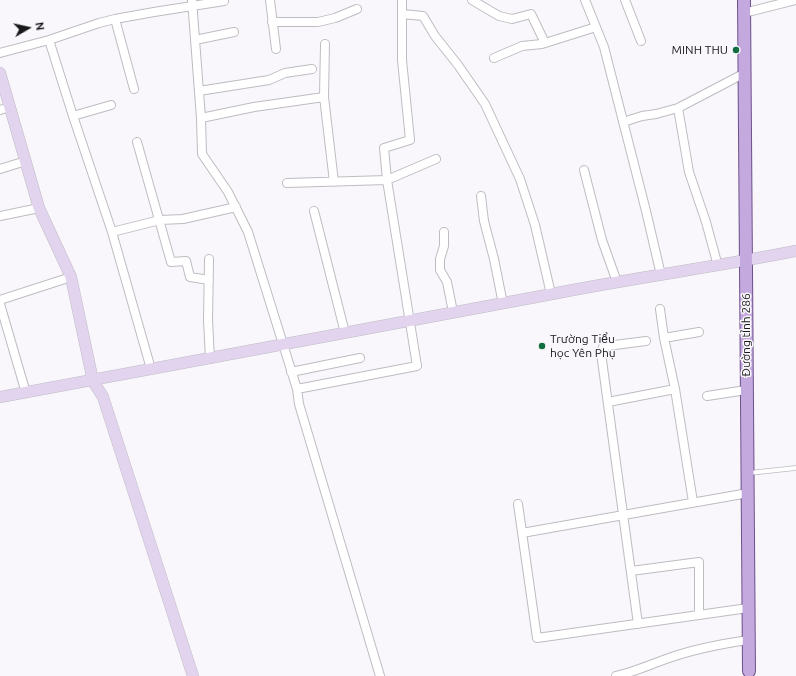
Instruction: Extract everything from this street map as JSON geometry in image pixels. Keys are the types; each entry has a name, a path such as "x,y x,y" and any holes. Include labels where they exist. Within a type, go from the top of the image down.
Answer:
{"main road":[{"name":"Đường tỉnh 286","path":"744,0 749,671"}],"street":[{"path":"270,0 276,49"},
{"path":"297,389 417,366 387,180 384,148 410,140 402,60 402,0"},
{"path":"472,0 499,16 512,19 531,14 545,43"},
{"path":"585,0 604,47 661,275"},
{"path":"625,0 641,40"},
{"path":"744,13 795,0"},
{"path":"0,53 49,40 115,19 192,3 224,1"},
{"path":"192,3 201,118 202,154 236,207 248,232 297,389 299,404 380,676"},
{"path":"272,22 318,22 335,18 357,9"},
{"path":"402,14 423,16 435,36 458,65 485,104 520,179 535,224 551,294"},
{"path":"115,19 134,89"},
{"path":"494,58 522,46 545,43 596,27"},
{"path":"195,40 234,32"},
{"path":"49,40 112,232 151,369"},
{"path":"325,44 324,97 334,182"},
{"path":"199,91 268,80 285,73 312,68"},
{"path":"0,73 5,108 26,161 39,208 71,277 93,381 103,397 193,676"},
{"path":"623,122 678,108 745,73"},
{"path":"201,118 254,107 324,97"},
{"path":"73,116 111,105"},
{"path":"678,108 689,172 706,222 718,266"},
{"path":"137,142 171,262 186,261 190,277 209,280"},
{"path":"287,183 387,180 436,159"},
{"path":"0,169 26,161"},
{"path":"584,170 602,240 617,282"},
{"path":"481,196 484,221 494,259 503,304"},
{"path":"112,232 160,220 183,219 236,207"},
{"path":"0,216 39,208"},
{"path":"314,211 345,333"},
{"path":"444,232 444,246 440,259 440,270 447,282 453,312"},
{"path":"0,397 93,381 551,294 718,266 796,251"},
{"path":"210,259 208,320 210,359"},
{"path":"0,300 71,277"},
{"path":"0,304 26,393"},
{"path":"660,309 664,338 675,389 693,502"},
{"path":"664,338 699,332"},
{"path":"638,624 601,350 607,346 646,340"},
{"path":"291,372 360,358"},
{"path":"608,402 675,389"},
{"path":"707,396 746,390"},
{"path":"522,533 748,493"},
{"path":"518,504 537,638 748,608"},
{"path":"631,571 699,562 699,615"},
{"path":"616,676 631,672 670,657 716,645 748,640"}],"lane":[{"path":"747,473 796,468"}],"place":[{"name":"MINH THU","path":"736,50"},
{"name":"Trường Tiểu học Yên Phụ","path":"542,346"}]}
